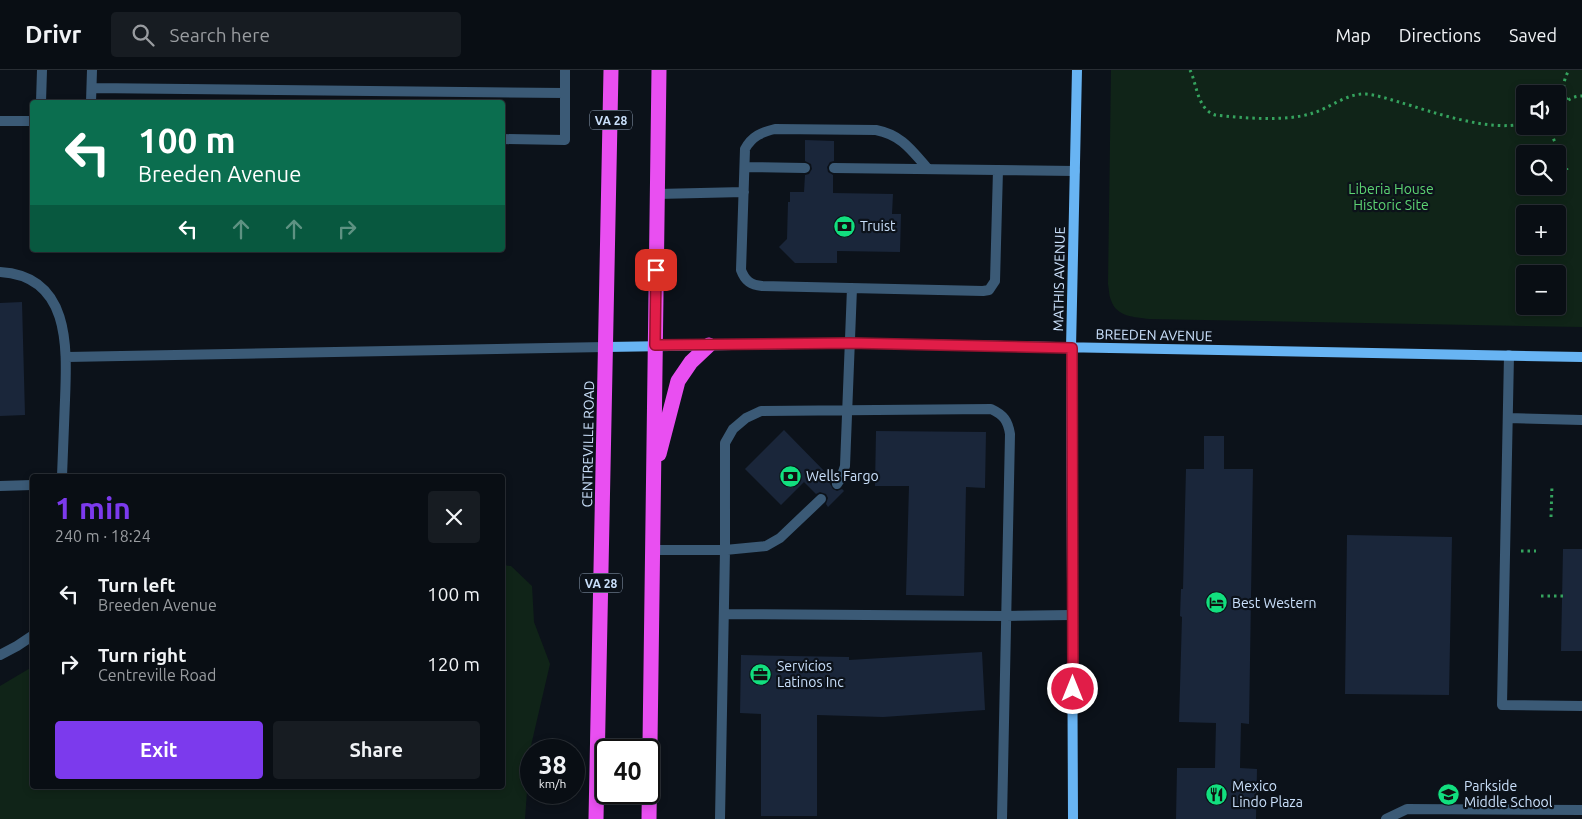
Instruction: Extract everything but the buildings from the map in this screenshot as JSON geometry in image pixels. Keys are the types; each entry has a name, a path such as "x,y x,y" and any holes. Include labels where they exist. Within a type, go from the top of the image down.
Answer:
{"highway":[{"name":"CENTREVILLE ROAD","path":"596,819 611,70"},
{"path":"649,819 659,70"},
{"path":"653,480 678,381 691,362 709,345"}],"street":[{"name":"MATHIS AVENUE","path":"1073,819 1072,348 1077,70"},
{"name":"BREEDEN AVENUE","path":"606,347 850,343 1582,357"}],"lane":[{"path":"41,100 42,70"},
{"path":"91,100 92,70"},
{"path":"505,139 566,140 565,70"},
{"path":"92,88 565,93"},
{"path":"0,121 30,121"},
{"path":"928,169 898,137 888,132 876,130 775,129 762,132 748,143 746,149 741,270 743,277 748,282 762,286 989,290 995,281 998,170"},
{"path":"745,167 805,168"},
{"path":"834,168 1074,171"},
{"path":"657,194 744,192"},
{"path":"0,272 19,275 32,280 53,302 59,315 65,336 67,357 62,474"},
{"path":"837,484 845,466 852,288"},
{"path":"67,357 606,347"},
{"path":"1509,355 1502,705 1582,706"},
{"path":"720,819 726,550 725,443 733,429 746,418 760,411 991,409 1001,414 1008,423 1010,434 1002,819"},
{"path":"1508,418 1582,420"},
{"path":"0,486 30,486"},
{"path":"652,550 726,550 766,546 780,538 821,499"},
{"path":"725,614 1072,615"},
{"path":"0,655 30,637"},
{"path":"1386,819 1407,809 1582,810"}],"path":[{"path":"1190,70 1204,107 1210,114 1215,115 1266,118 1298,117 1313,113 1349,97 1364,94 1481,123 1502,126 1516,124"},
{"path":"1569,70 1564,81 1563,90 1567,100 1582,96"},
{"path":"1552,135 1553,141 1562,156 1567,170"},
{"path":"1552,485 1552,517"},
{"path":"1541,596 1563,596"}],"green space":[{"name":"Liberia House Historic Site","path":"1111,70 1582,70 1582,327 1149,319 1132,317 1122,313 1113,306 1108,284"},
{"path":"505,565 511,566 532,586 534,622 550,664 533,739 520,739 520,804 526,804 525,819 0,819 0,686 30,668 30,789 505,789"}],"place":[{"name":"Truist","path":"844,226"},
{"name":"Wells Fargo","path":"790,476"},
{"name":"Best Western","path":"1216,603"},
{"name":"Servicios Latinos Inc","path":"761,674"},
{"name":"Mexico Lindo Plaza","path":"1216,794"},
{"name":"Parkside Middle School","path":"1448,794"}],"route":[{"path":"656,270 655,345 850,343 1072,348 1073,689"}]}
